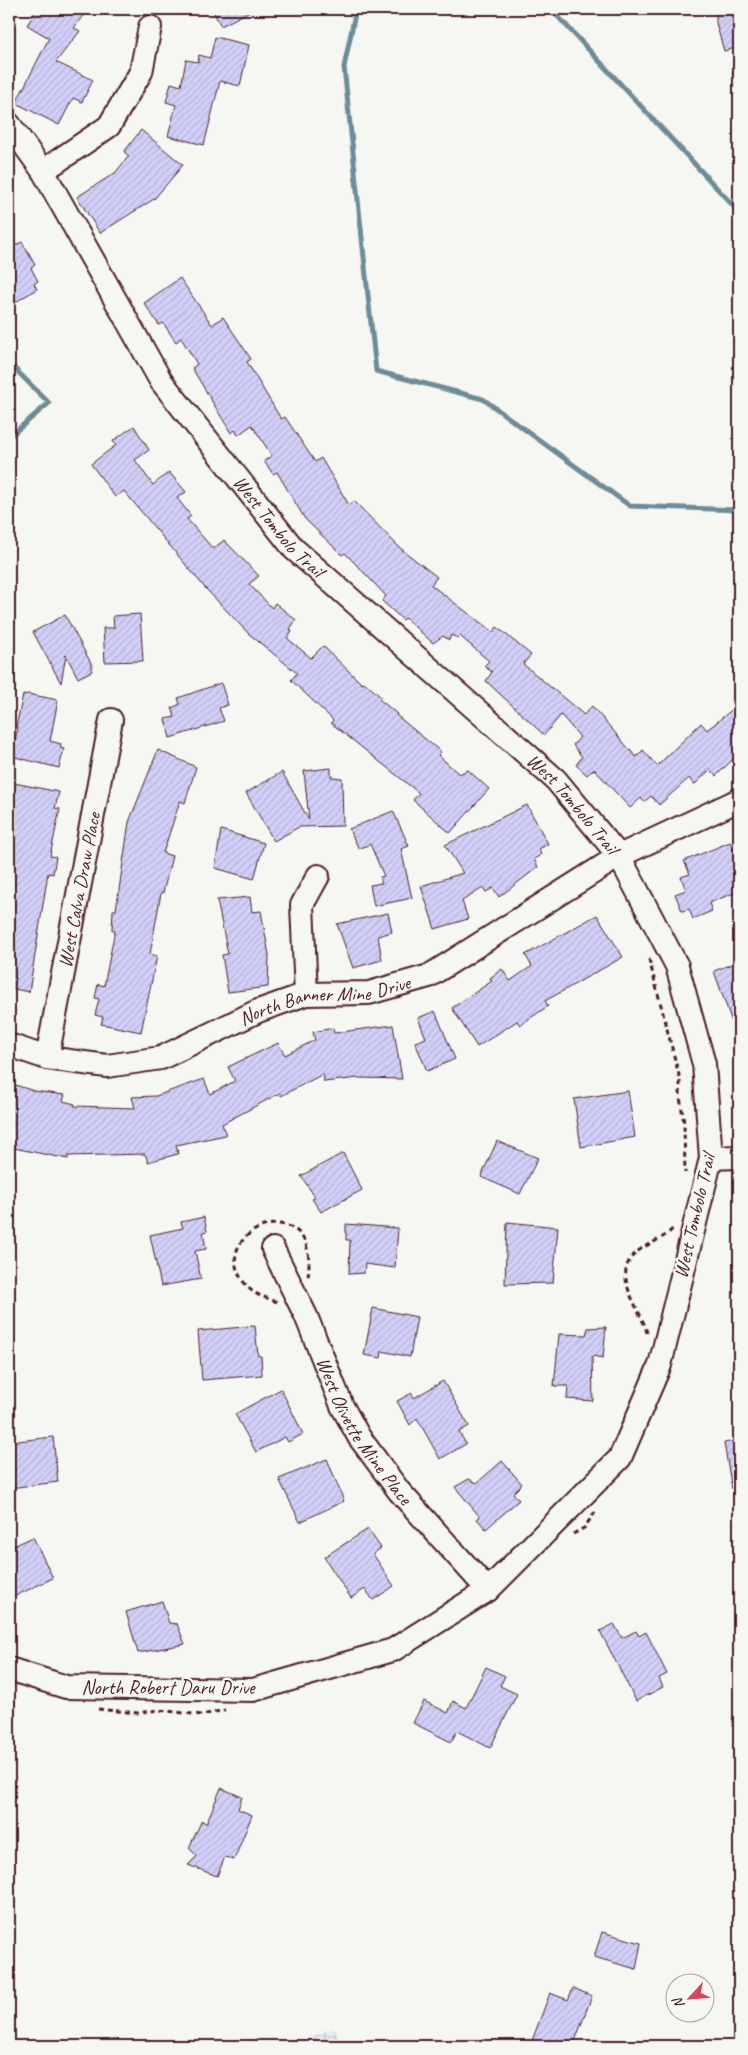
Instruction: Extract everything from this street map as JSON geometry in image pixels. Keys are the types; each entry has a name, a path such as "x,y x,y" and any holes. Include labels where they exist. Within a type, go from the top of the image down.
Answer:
{"street":[{"path":"43,171 109,126 141,72 150,27"},
{"name":"West Tombolo Trail","path":"9,124 43,171 161,381 294,549 556,780 619,856 677,966 704,1064 711,1158 660,1365 620,1458 488,1590"},
{"name":"West Calva Draw Place","path":"47,1058 111,720"},
{"name":"North Banner Mine Drive","path":"9,1045 47,1058 108,1066 161,1058 258,1011 306,994 369,993 429,976 619,856 739,800"},
{"path":"306,994 302,905 318,876"},
{"path":"711,1158 739,1157"},
{"name":"West Olivette Mine Place","path":"273,1249 306,1316 342,1406 359,1437 399,1492 488,1590"},
{"name":"North Robert Daru Drive","path":"9,1669 66,1687 253,1690 393,1650 488,1590"}],"path":[{"path":"648,955 680,1079 686,1180"},
{"path":"647,1341 642,1316 626,1290 625,1276 630,1260 638,1251 668,1234 674,1226"},
{"path":"570,1536 584,1528 594,1516 600,1503"},
{"path":"91,1706 117,1712 138,1713 158,1710 202,1715 229,1709"}],"shaded area":[{"path":"333,2027 343,2046 294,2046"}],"building":[{"path":"37,9 88,9 74,28 80,31 56,62 93,80 82,102 73,98 59,125 16,103 49,38 27,25"},
{"path":"212,9 254,9 221,26"},
{"path":"716,9 739,9 739,47 724,51 716,23"},
{"path":"215,37 249,45 240,86 220,81 204,145 168,136 176,105 166,102 171,83 181,86 186,60 198,62 199,55 210,58"},
{"path":"141,130 183,165 154,199 100,233 77,197 115,173 129,156 124,152"},
{"path":"22,242 35,265 31,268 38,281 34,284 37,289 9,306 9,249"},
{"path":"180,278 212,325 223,317 251,359 247,362 281,419 285,417 315,462 321,458 349,505 354,501 400,548 437,577 431,585 493,632 497,627 531,655 523,664 584,715 592,706 636,757 643,750 657,766 701,723 707,730 739,704 739,753 716,776 710,770 694,785 689,778 659,805 651,796 644,802 641,798 630,808 594,769 587,775 576,765 582,757 573,745 580,737 561,715 544,735 486,681 492,672 484,666 489,661 460,636 458,638 451,635 449,640 443,636 433,643 405,618 403,620 382,601 386,596 345,553 342,555 305,519 277,472 273,474 264,461 272,456 252,425 238,435 235,430 231,433 192,368 197,364 181,338 176,342 163,323 159,325 144,303"},
{"path":"134,426 149,450 135,460 153,485 169,472 186,492 177,498 191,516 187,519 213,549 224,540 259,576 249,584 272,608 275,603 296,620 290,629 292,632 287,638 311,658 323,646 362,684 364,682 381,697 379,699 396,715 441,752 438,755 459,774 468,770 489,789 450,833 413,800 419,793 331,723 333,720 291,680 297,673 248,633 206,589 124,491 115,497 91,464 116,445 113,441"},
{"path":"140,614 143,661 105,662 103,628 114,628 113,616"},
{"path":"65,615 92,665 92,671 78,678 66,655 61,683 33,632"},
{"path":"221,683 228,705 219,708 224,721 170,738 165,719 175,717 172,708 180,704 178,698"},
{"path":"28,694 58,700 50,741 61,744 60,748 64,749 59,768 11,756 23,695"},
{"path":"158,750 196,767 185,803 180,801 163,853 172,856 163,893 161,893 150,954 157,956 141,1032 101,1024 103,1017 95,1015 99,999 95,998 98,984 104,986 115,930 112,930 113,910 116,910 129,822"},
{"path":"331,768 331,777 342,778 343,826 299,827 274,841 246,793 282,772 309,820 304,771"},
{"path":"9,782 59,792 55,808 60,809 50,856 56,857 53,874 48,873 29,992 9,988"},
{"path":"527,805 548,844 539,849 541,855 534,859 538,867 499,897 493,888 486,892 483,888 462,901 468,919 435,929 421,886 463,873 445,845"},
{"path":"393,811 409,846 401,849 412,898 374,906 370,885 382,883 380,877 384,876 370,844 359,849 349,829"},
{"path":"221,830 264,843 254,879 215,868"},
{"path":"730,842 739,861 739,891 709,903 712,911 693,919 689,909 682,911 675,894 686,890 681,877 690,874 684,861"},
{"path":"250,897 252,912 261,911 269,955 268,987 228,992 222,955 228,954 217,900"},
{"path":"388,913 392,932 378,936 382,960 353,968 337,924"},
{"path":"597,915 623,957 545,1001 548,1006 520,1025 517,1021 477,1047 452,1008 492,981 490,978 502,969 510,981 532,966 525,955"},
{"path":"739,961 739,1036 737,1036 714,971"},
{"path":"435,1011 455,1059 427,1071 415,1042 426,1038 418,1018"},
{"path":"393,1025 402,1079 359,1078 324,1082 323,1074 281,1096 280,1093 222,1124 226,1135 176,1145 178,1154 148,1162 145,1154 68,1156 68,1159 9,1147 9,1083 34,1091 65,1095 63,1101 75,1104 74,1106 135,1108 132,1097 156,1096 204,1079 210,1094 235,1081 228,1067 278,1043 285,1055 315,1040 313,1032 333,1028 334,1033"},
{"path":"628,1091 635,1137 581,1147 574,1099"},
{"path":"497,1141 538,1158 520,1194 481,1177"},
{"path":"343,1153 362,1190 321,1212 312,1199 315,1197 301,1176"},
{"path":"204,1217 207,1231 203,1232 206,1249 195,1251 201,1279 161,1286 150,1235 183,1228 181,1222"},
{"path":"507,1222 558,1227 553,1283 505,1284"},
{"path":"346,1224 398,1228 395,1268 365,1264 364,1273 349,1274 350,1240 346,1240"},
{"path":"373,1308 417,1317 410,1357 382,1351 381,1358 364,1355"},
{"path":"255,1326 258,1356 261,1356 262,1375 202,1380 198,1331"},
{"path":"606,1327 603,1358 592,1356 593,1401 567,1399 568,1386 554,1386 559,1334 586,1335 588,1328"},
{"path":"443,1381 469,1426 459,1432 466,1444 440,1459 417,1418 410,1425 397,1401 412,1393 414,1398"},
{"path":"281,1389 303,1434 288,1442 285,1437 256,1452 235,1414"},
{"path":"53,1437 58,1482 9,1488 9,1442"},
{"path":"739,1440 739,1488 732,1489 724,1443"},
{"path":"327,1459 344,1501 300,1522 279,1479"},
{"path":"502,1461 522,1484 513,1493 519,1500 486,1529 477,1519 480,1517 455,1487 469,1479 477,1483"},
{"path":"368,1529 381,1548 373,1554 394,1586 373,1600 365,1589 351,1598 324,1557"},
{"path":"33,1537 53,1578 9,1599 9,1548"},
{"path":"162,1601 169,1623 177,1624 185,1644 138,1653 126,1612"},
{"path":"614,1624 622,1638 636,1631 639,1636 646,1632 667,1674 659,1678 663,1687 636,1701 600,1631"},
{"path":"486,1667 505,1676 500,1686 517,1694 490,1748 457,1731 451,1742 413,1723 424,1701 448,1713 453,1701 466,1708"},
{"path":"221,1788 242,1797 238,1809 252,1815 234,1860 225,1857 217,1876 188,1865 197,1856 189,1848 202,1820 206,1824"},
{"path":"602,1932 641,1943 636,1969 594,1957"},
{"path":"573,1988 592,1996 573,2046 530,2046 550,1993 568,2000"}],"waterway":[{"path":"356,9 344,67 376,371 483,399 630,506 739,510"},
{"path":"551,9 739,212"},
{"path":"734,73 739,69"},
{"path":"9,367 14,368 49,403 9,437"}]}
